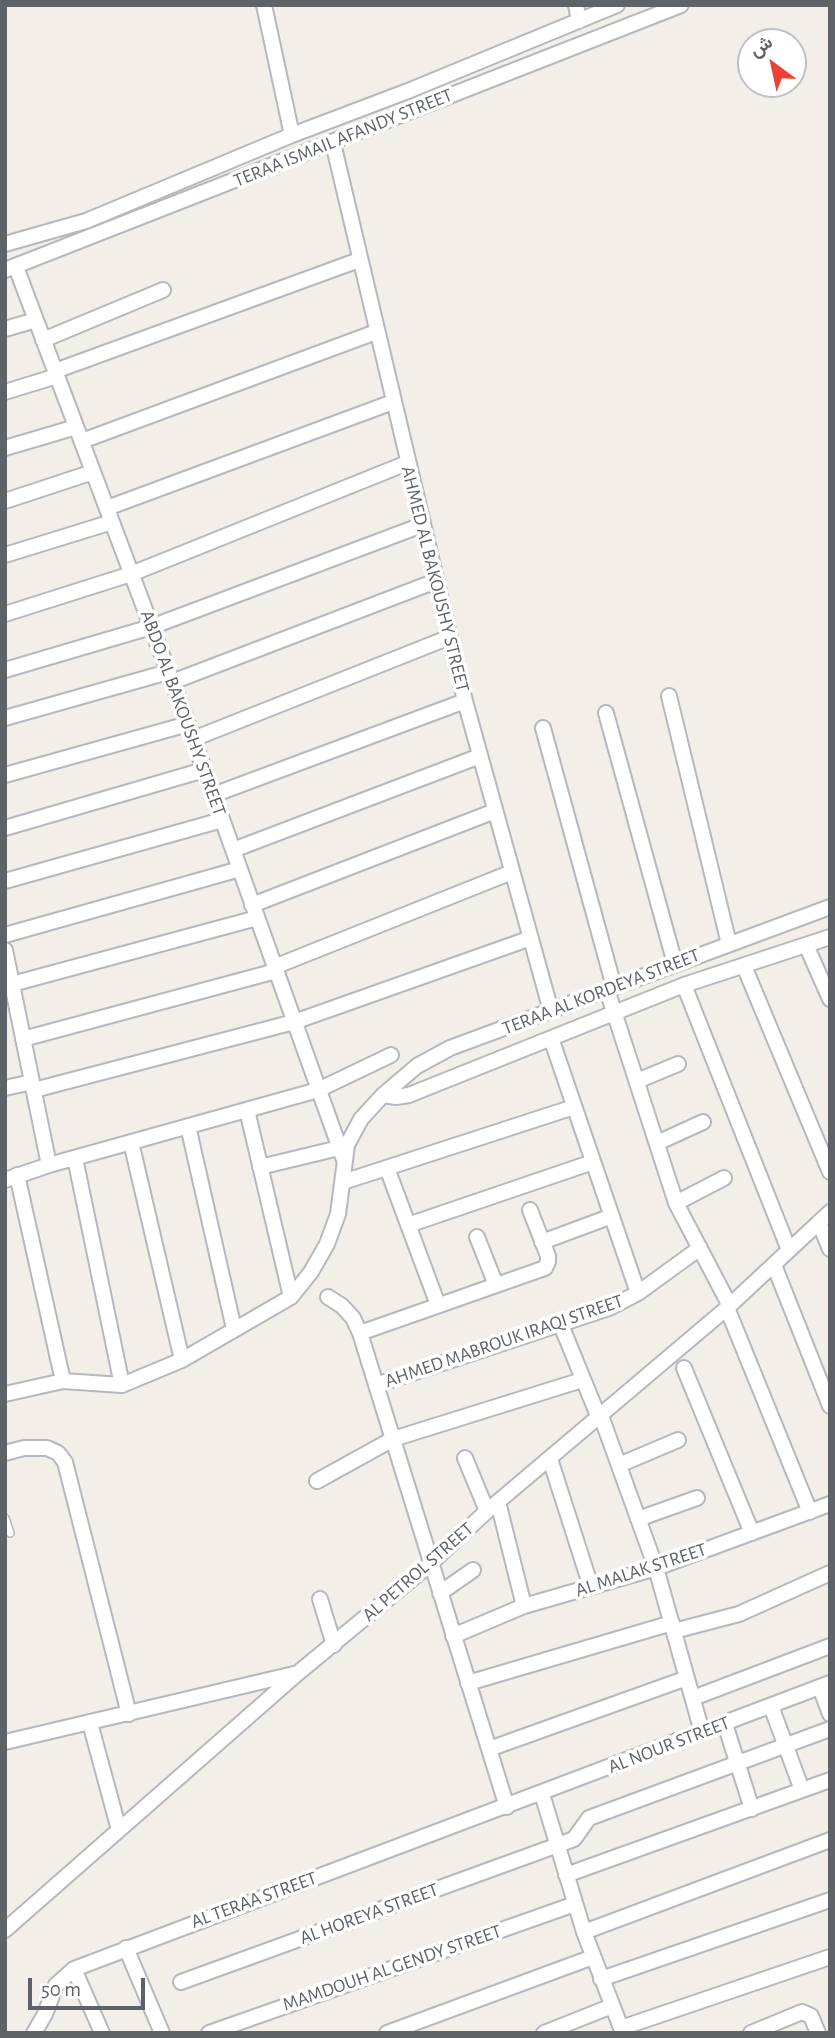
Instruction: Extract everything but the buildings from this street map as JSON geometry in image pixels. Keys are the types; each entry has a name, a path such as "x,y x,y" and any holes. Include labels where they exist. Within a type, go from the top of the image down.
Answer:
{"street":[{"path":"264,5 292,135"},
{"path":"576,5 579,21"},
{"name":"TERAA ISMAIL AFANDY STREET","path":"5,244 86,221 617,5"},
{"name":"TERAA ISMAIL AFANDY STREET","path":"10,268 681,5"},
{"path":"408,91 415,110"},
{"name":"AHMED AL BAKOUSHY STREET","path":"333,143 465,701 551,1011"},
{"path":"5,392 359,260"},
{"name":"ABDO AL BAKOUSHY STREET","path":"10,268 36,320 188,724 342,1155"},
{"path":"43,340 163,290"},
{"path":"5,329 36,320"},
{"path":"5,448 79,434 376,332"},
{"path":"5,555 393,402"},
{"path":"5,614 131,574 407,463"},
{"path":"5,501 93,472"},
{"path":"5,670 151,627 422,525"},
{"path":"5,718 170,677 436,581"},
{"path":"193,739 450,637"},
{"path":"669,696 729,944"},
{"path":"213,795 465,701"},
{"path":"606,713 675,964"},
{"path":"5,775 188,724"},
{"path":"542,728 611,988 614,1013 677,1203 729,1307 810,1512"},
{"path":"233,850 480,756"},
{"path":"5,828 204,771"},
{"path":"12,984 255,911 495,811"},
{"path":"5,881 222,820"},
{"path":"5,935 240,869"},
{"path":"23,1039 275,969 512,872"},
{"name":"TERAA AL KORDEYA STREET","path":"5,1394 63,1381 122,1385 182,1360 291,1297 311,1272 327,1244 338,1214 343,1182 342,1155 361,1119 383,1095 417,1066 450,1048 830,907"},
{"name":"TERAA AL KORDEYA STREET","path":"383,1095 409,1095 684,985 830,937"},
{"path":"5,1088 33,1086 294,1022 531,938"},
{"path":"806,945 830,999"},
{"path":"5,950 12,984 12,1013 23,1039 49,1165"},
{"path":"744,966 830,1172"},
{"path":"684,985 789,1250"},
{"path":"551,1038 638,1293"},
{"path":"63,1381 11,1178 318,1090 391,1055"},
{"path":"637,1081 678,1064"},
{"path":"343,1182 574,1107"},
{"path":"247,1110 291,1297"},
{"path":"657,1143 703,1122"},
{"path":"188,1126 234,1329"},
{"path":"131,1142 182,1360"},
{"path":"260,1167 342,1155"},
{"path":"75,1158 122,1385"},
{"path":"408,1225 593,1162"},
{"path":"387,1168 438,1306"},
{"path":"677,1203 724,1178"},
{"path":"360,1333 547,1265 548,1256 530,1210"},
{"path":"542,1242 612,1216"},
{"path":"824,1217 830,1249"},
{"name":"AL PETROL STREET","path":"5,1930 298,1674 729,1307 824,1217"},
{"path":"477,1237 496,1284"},
{"name":"AHMED MABROUK IRAQI STREET","path":"376,1385 609,1308 638,1293 700,1248"},
{"path":"774,1265 830,1406"},
{"path":"328,1297 342,1306 353,1318 360,1333 507,1807"},
{"path":"561,1325 619,1465 656,1568 702,1732"},
{"path":"684,1368 752,1533"},
{"path":"317,1481 393,1439 582,1380"},
{"path":"619,1465 678,1440"},
{"path":"5,1453 24,1448 47,1448 58,1453 65,1462 129,1714"},
{"path":"465,1458 493,1507 524,1606"},
{"path":"550,1459 591,1587"},
{"path":"638,1519 697,1498"},
{"name":"AL MALAK STREET","path":"453,1636 524,1606 656,1568 830,1504"},
{"path":"440,1593 474,1570"},
{"path":"468,1684 673,1627 739,1614 830,1573"},
{"path":"320,1599 334,1645"},
{"path":"692,1698 830,1646"},
{"path":"5,1742 298,1674"},
{"path":"489,1749 687,1678"},
{"path":"825,1685 830,1714"},
{"name":"AL NOUR STREET","path":"507,1807 825,1685"},
{"path":"771,1706 802,1790"},
{"path":"90,1723 119,1830"},
{"path":"725,1724 751,1809"},
{"path":"558,1846 575,1839 589,1818 830,1729"},
{"path":"566,1875 830,1780"},
{"path":"542,1794 584,1932 622,2031 830,1957"},
{"name":"AL TERAA STREET","path":"34,2033 56,1985 74,1969 507,1807"},
{"path":"584,1932 830,1840"},
{"name":"AL HOREYA STREET","path":"181,1982 558,1846"},
{"path":"601,1979 830,1899"},
{"name":"MAMDOUH AL GENDY STREET","path":"218,2031 575,1903"},
{"path":"127,1948 162,2033"},
{"path":"387,2033 593,1957"},
{"path":"74,1969 102,2033"},
{"path":"544,2033 612,2006"},
{"path":"752,2033 799,2013 811,2016 818,2033"}],"lane":[{"path":"5,1518 10,1533"}]}
